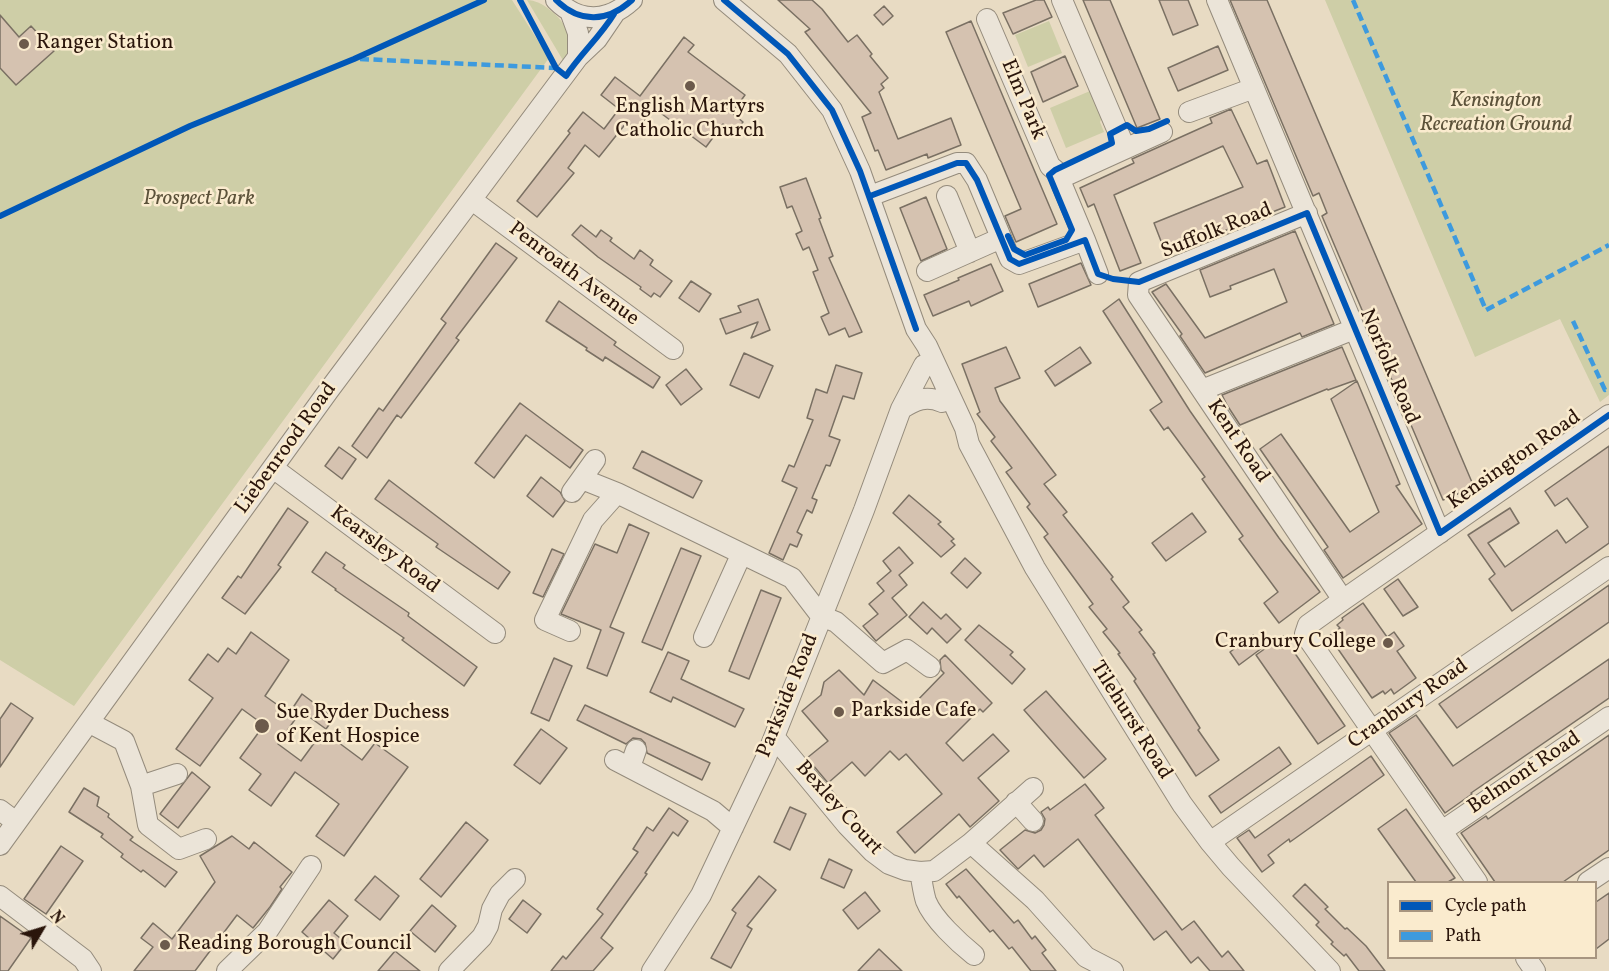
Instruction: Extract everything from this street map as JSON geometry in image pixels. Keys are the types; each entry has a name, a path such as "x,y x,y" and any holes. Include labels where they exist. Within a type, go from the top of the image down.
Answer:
{"street":[{"name":"Liebenrood Road","path":"0,845 8,816 90,723 273,468 578,57 597,39 614,14 632,0"},
{"name":"Tilehurst Road","path":"724,0 788,54 832,110 870,196 916,329 918,348 942,402 957,430 969,444 1035,568 1176,795 1210,842 1330,971"},
{"path":"1062,0 1125,147"},
{"name":"Norfolk Road","path":"1217,0 1440,533"},
{"path":"563,5 592,17 614,14"},
{"path":"563,5 578,33 578,57"},
{"name":"Elm Park","path":"987,19 1050,166 1063,177 1062,185 1098,273"},
{"path":"1189,112 1254,88"},
{"path":"1063,177 1162,132"},
{"path":"870,196 957,163 966,163 977,180 1010,259 1019,264 1085,240"},
{"path":"947,196 970,252"},
{"name":"Penroath Avenue","path":"472,200 673,349"},
{"name":"Suffolk Road","path":"1139,282 1307,213"},
{"path":"927,271 1001,238"},
{"name":"Kent Road","path":"1139,282 1138,295 1343,600"},
{"name":"Tilehurst Road","path":"916,329 927,346 965,428 969,444"},
{"path":"1202,390 1354,329"},
{"name":"Parkside Road","path":"652,971 701,895 774,738 864,510 901,409 924,365"},
{"path":"901,409 923,398 942,402"},
{"name":"Kensington Road","path":"1373,730 1305,634 1308,625 1609,415"},
{"path":"595,460 577,486 617,493 792,578 821,616 836,622 883,663 907,650 930,668"},
{"name":"Kearsley Road","path":"273,468 495,633"},
{"path":"570,631 545,620 592,520 617,493"},
{"path":"704,637 741,555"},
{"name":"Cranbury Road","path":"1210,842 1609,567"},
{"name":"Belmont Road","path":"1442,831 1609,717"},
{"path":"90,723 124,741 141,786 148,825 179,849 206,839"},
{"path":"1373,730 1476,881"},
{"name":"Bexley Court","path":"774,738 847,825 873,852 889,864 905,870 920,872"},
{"path":"627,759 713,811 732,828"},
{"path":"141,786 177,774"},
{"path":"974,955 934,913 927,902 920,872 934,870 971,843 1033,788"},
{"path":"1016,802 1033,821"},
{"path":"971,843 1035,900 1086,957 1113,971"},
{"path":"226,971 267,932 311,866"},
{"path":"1590,881 1609,868"},
{"path":"449,971 482,937 489,926 492,909 500,894 515,879"},
{"path":"0,896 83,959 91,971"}],"green space":[{"name":"Prospect Park","path":"0,0 512,0 549,58 74,706 0,660"},
{"path":"527,0 545,6 564,25 569,43 564,62"},
{"name":"Kensington Recreation Ground","path":"1325,0 1609,0 1609,395 1600,402 1560,319 1475,357"},
{"path":"1049,21 1062,53 1028,67 1015,35"},
{"path":"1090,91 1102,118 1100,122 1104,132 1066,148 1050,108"}],"building":[{"path":"778,0 812,0 848,42 857,35 888,78 881,84 884,88 879,92 898,139 951,118 961,145 928,158 927,154 886,170 878,150 875,151 862,117 871,113 805,32 810,29"},
{"path":"1036,0 1044,0 1052,17 1013,34 1003,13"},
{"path":"1083,0 1110,0 1160,119 1137,128"},
{"path":"1159,0 1188,0 1198,25 1173,35"},
{"path":"1230,0 1267,0 1474,487 1443,500 1322,216 1327,213 1319,193 1313,196"},
{"path":"884,6 893,16 883,25 874,15"},
{"name":"Ranger Station","path":"0,15 19,37 31,26 54,51 16,85 0,68"},
{"path":"971,21 1057,224 1016,242 1005,216 1021,209 946,32"},
{"name":"English Martyrs Catholic Church","path":"684,37 694,45 688,52 745,95 732,113 743,122 734,133 723,124 706,147 654,108 637,130 627,122 599,157 585,145 568,168 574,173 537,217 517,201 570,133 568,131 583,112 604,129 619,109 601,95 615,77 640,96"},
{"path":"1218,46 1228,70 1178,91 1168,68"},
{"path":"1065,56 1078,86 1043,102 1031,72"},
{"path":"1231,109 1257,164 1267,160 1285,207 1166,254 1154,223 1243,187 1223,146 1114,195 1141,263 1120,271 1094,204 1088,207 1080,188 1134,163 1132,159 1212,123 1210,118"},
{"path":"806,178 833,256 829,258 862,332 849,337 845,328 829,335 821,317 829,313 813,272 818,270 809,247 803,250 796,234 802,231 792,206 787,208 780,187"},
{"path":"926,197 947,249 921,261 900,208"},
{"path":"581,225 596,237 601,230 612,238 610,241 634,259 640,250 653,260 650,265 672,281 660,297 654,293 651,297 572,235"},
{"path":"1295,231 1334,324 1302,337 1300,333 1205,373 1180,336 1182,334 1152,292 1166,284 1205,338 1287,302 1274,269 1230,286 1231,289 1210,297 1200,270"},
{"path":"496,243 517,258 456,338 459,340 401,418 397,415 367,458 352,446 379,408 383,411 446,323 441,319"},
{"path":"1081,263 1091,285 1038,307 1029,284"},
{"path":"991,264 1003,291 971,306 969,301 933,316 924,295"},
{"path":"691,281 711,294 699,312 679,298"},
{"path":"758,299 770,330 751,338 758,322 726,334 720,319 741,312 738,306"},
{"path":"1119,299 1190,411 1320,592 1279,623 1264,603 1278,592 1239,539 1243,536 1202,479 1205,477 1168,427 1164,430 1150,410 1162,402 1103,311"},
{"path":"559,301 616,342 614,345 660,377 653,388 605,357 603,361 546,321"},
{"path":"1006,347 1020,378 995,388 1000,401 1056,475 1044,484 1067,512 1063,515 1113,577 1111,579 1129,602 1123,607 1142,630 1139,632 1155,653 1153,654 1200,728 1198,730 1219,760 1196,776 1134,681 1136,679 1118,654 1120,653 1103,632 1107,629 1089,607 1093,604 1044,537 1048,534 1027,507 1030,504 1006,472 1012,468 991,441 995,437 977,414 980,412 962,364"},
{"path":"1080,347 1091,363 1055,386 1045,371"},
{"path":"1342,347 1356,380 1327,389 1240,425 1222,395"},
{"path":"744,353 773,366 759,398 730,385"},
{"path":"836,365 862,373 854,399 843,396 829,436 840,440 830,466 826,465 812,498 817,500 812,513 807,510 797,532 802,535 797,547 790,544 783,560 769,553 797,488 782,481 789,465 794,467 813,420 807,418 816,389 827,393"},
{"path":"686,369 702,389 681,405 666,385"},
{"path":"1357,381 1400,484 1396,486 1422,524 1343,578 1324,550 1328,547 1260,449 1281,434 1350,532 1379,512 1331,399"},
{"path":"520,403 583,450 570,468 526,435 494,478 475,463"},
{"path":"1609,446 1609,543 1512,611 1489,579 1495,574 1468,535 1510,508 1519,523 1488,543 1505,567 1557,530 1566,543 1588,527 1567,498 1555,506 1545,491"},
{"path":"339,447 356,459 342,479 325,466"},
{"path":"642,451 702,481 693,498 633,468"},
{"path":"541,477 560,492 565,501 553,517 527,496"},
{"path":"389,480 510,572 498,589 436,547 438,544 375,499"},
{"path":"909,495 941,522 938,524 954,539 951,541 955,545 941,557 893,513"},
{"path":"288,508 308,522 278,565 281,567 245,614 222,598 238,576 241,578"},
{"path":"1192,513 1206,532 1166,561 1152,543"},
{"path":"629,524 649,533 610,627 624,633 607,676 587,668 601,630 561,614 595,544 617,553"},
{"path":"899,547 913,563 899,575 907,585 892,598 907,615 876,641 863,626 878,614 869,604 884,591 877,583 891,571 883,561"},
{"path":"681,548 701,556 662,650 642,642"},
{"path":"552,549 564,554 543,597 533,593"},
{"path":"326,552 345,565 343,568 409,613 408,616 477,667 464,686 402,640 404,638 312,572"},
{"path":"965,558 981,573 967,588 951,573"},
{"path":"1398,579 1418,607 1403,616 1384,589"},
{"path":"1609,585 1609,622 1457,728 1439,704"},
{"path":"761,590 781,598 749,679 729,671"},
{"path":"923,602 941,619 946,614 961,629 947,643 932,628 927,634 909,617"},
{"path":"1363,603 1387,637 1394,632 1404,646 1397,651 1416,678 1394,694 1391,689 1385,694 1383,691 1372,698 1329,636 1340,628 1337,625 1343,620 1342,618"},
{"path":"979,625 1013,652 1010,655 1025,669 1012,684 965,640"},
{"path":"251,632 289,660 265,696 296,718 278,744 301,761 323,731 362,760 375,743 408,767 344,856 316,836 339,804 295,772 271,806 249,790 261,774 240,758 264,725 242,709 200,766 176,749 213,698 189,680 208,654 218,662 228,648 236,654"},
{"path":"1253,635 1262,648 1239,665 1230,652"},
{"path":"1283,636 1345,726 1318,744 1256,655"},
{"path":"668,652 689,661 681,679 744,709 735,727 673,697 671,702 650,692"},
{"path":"945,655 992,703 983,712 980,709 946,743 963,761 993,734 1009,751 978,778 999,801 970,827 959,814 915,853 897,832 942,794 906,754 899,760 890,751 865,776 852,762 828,783 807,758 828,741 802,711 821,695 824,682 839,670 864,695 873,680 910,708 944,673 941,670 940,660"},
{"path":"554,658 572,666 549,721 531,713"},
{"path":"1609,659 1609,698 1445,813 1389,733 1416,715 1453,766"},
{"path":"1046,691 1106,759 1084,778 1024,710"},
{"path":"302,694 334,718 326,729 294,706"},
{"path":"11,703 33,718 0,767 0,719"},
{"path":"585,705 710,763 702,780 647,753 645,743 641,739 633,738 626,744 577,720"},
{"path":"541,729 567,748 540,784 514,765"},
{"path":"1609,735 1609,850 1564,881 1494,881 1461,833 1486,816 1488,819"},
{"path":"1279,747 1291,764 1221,813 1209,796"},
{"path":"1371,756 1384,775 1268,855 1274,863 1262,872 1237,838 1249,830 1255,838"},
{"path":"192,772 210,787 178,828 160,814"},
{"path":"1085,784 1104,808 1095,815 1182,930 1194,921 1222,957 1228,951 1244,971 1210,971 1198,957 1191,963 1166,931 1154,940 1078,839 1044,867 1034,855 1018,869 1000,850 1025,830 1035,833 1041,830 1045,819 1041,812 1048,807 1050,810"},
{"path":"84,788 99,797 97,806 133,837 130,840 177,872 165,887 121,857 123,854 101,837 103,834 69,812"},
{"path":"790,807 806,814 790,850 774,842"},
{"path":"669,808 688,821 678,836 673,832 645,873 647,874 601,938 613,948 593,971 551,971 563,956 566,959 603,914 597,909 638,852 633,849 647,827 653,831"},
{"path":"1406,809 1455,878 1450,881 1415,881 1378,829"},
{"path":"466,822 488,840 441,897 420,879"},
{"path":"232,836 249,849 254,842 292,872 280,887 282,889 270,907 253,928 237,915 195,971 134,971 153,947 141,938 153,923 172,939 215,882 200,856"},
{"path":"61,846 83,861 46,914 24,899"},
{"path":"829,859 852,870 844,888 821,878"},
{"path":"966,869 1014,923 1018,920 1032,939 1035,936 1046,950 1042,953 1056,971 1031,971 1012,947 1009,949 993,930 990,932 959,896 957,898 946,884"},
{"path":"375,876 399,896 380,920 355,900"},
{"path":"759,876 776,890 747,926 752,929 731,968 711,958 736,913 732,910"},
{"path":"1305,884 1328,907 1325,909 1366,946 1385,971 1359,971 1346,954 1344,956 1331,944 1333,942 1316,925 1319,922 1293,896"},
{"path":"865,892 880,911 858,929 843,910"},
{"path":"1609,893 1609,939 1597,948 1597,901"},
{"path":"329,900 348,916 334,933 346,943 333,959 302,932"},
{"path":"523,900 541,914 527,933 509,919"},
{"path":"432,905 456,926 435,952 410,931"},
{"path":"0,916 31,938 8,971 0,971"},
{"path":"879,949 902,971 858,971"},
{"path":"395,951 420,971 378,971"}],"marked path":[{"path":"1353,0 1486,310 1609,245"},
{"path":"360,59 556,68"},
{"path":"1573,321 1605,390 1609,388"}],"cycle path":[{"path":"0,216 190,126 354,59 484,0"},
{"path":"520,0 556,68 566,76 614,14"},
{"path":"556,0 575,13 594,17 613,13 632,0"},
{"path":"724,0 788,54 832,110 860,171 916,329"},
{"path":"1008,236 1014,249 1025,255 1066,240 1072,230 1049,175 1112,143 1110,134 1127,125 1136,131 1149,129 1167,121"},
{"path":"870,196 957,163 966,163 977,180 1010,259 1019,264 1085,240 1098,274 1113,279 1139,282 1307,213 1440,533 1609,415"}],"place":[{"name":"Ranger Station","path":"24,44"},
{"name":"English Martyrs Catholic Church","path":"690,86"},
{"name":"Cranbury College","path":"1388,643"},
{"name":"Parkside Cafe","path":"839,712"},
{"name":"Sue Ryder Duchess of Kent Hospice","path":"262,726"},
{"name":"Reading Borough Council","path":"165,945"}]}
